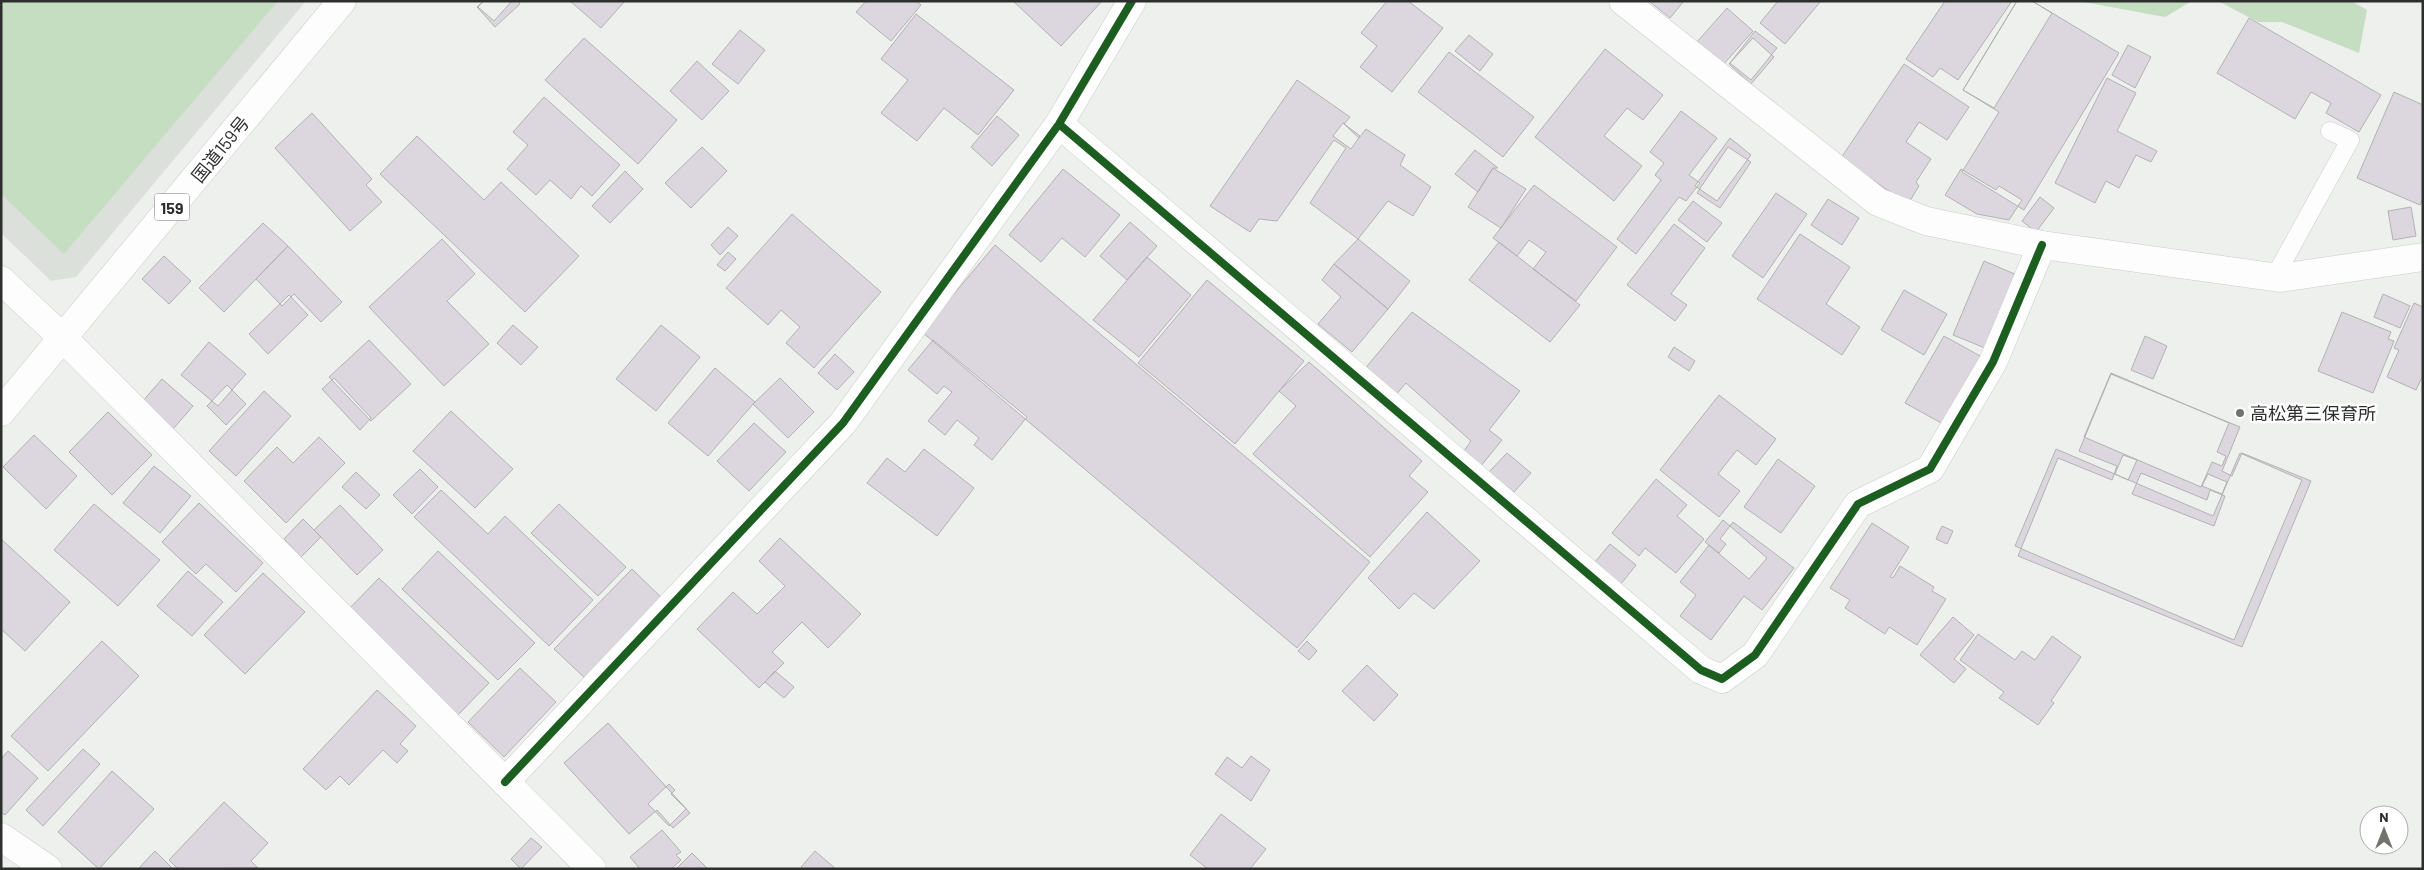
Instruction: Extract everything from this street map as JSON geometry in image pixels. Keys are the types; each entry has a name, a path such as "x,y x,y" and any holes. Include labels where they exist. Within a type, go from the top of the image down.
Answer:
{"main road":[{"name":"国道159号","path":"1,412 342,1"},
{"path":"505,782 843,422 1059,124 1132,1"},
{"path":"1623,1 1878,202 1926,221 2042,245 2274,278 2423,257"},
{"path":"1059,124 1701,670 1722,679 1755,655 1858,504 1930,469 1993,362 2042,245"},
{"path":"1,280 64,338 592,869"},
{"path":"1,837 44,868"}],"lane":[{"path":"2274,278 2350,140 2330,131"}],"shaded area":[{"path":"1,1 306,1 76,277 51,281 1,233"}],"green space":[{"path":"1,1 278,1 64,254 1,194"},
{"path":"2078,1 2192,1 2165,17"},
{"path":"2218,1 2351,1 2367,10 2359,53 2282,22 2258,22"}],"building":[{"path":"483,1 512,1 494,21 478,7"},
{"path":"484,1 518,1 520,4 495,27 477,7"},
{"path":"570,1 625,1 601,28"},
{"path":"866,1 916,1 921,5 891,41 856,12"},
{"path":"1013,1 1102,1 1061,46"},
{"path":"1387,1 1408,1 1443,28 1392,92 1360,67 1377,46 1361,33"},
{"path":"1649,1 1684,1 1670,18"},
{"path":"1778,1 1821,1 1785,44 1760,23"},
{"path":"1945,1 2012,1 1958,80 1940,68 1933,77 1906,59"},
{"path":"2017,1 2032,1 2119,53 2024,210 1962,172 1999,112 1963,90"},
{"path":"2017,1 2032,1 2052,13 1994,108 1963,90"},
{"path":"1727,8 1753,31 1722,66 1696,43"},
{"path":"916,14 1014,90 978,135 944,108 917,141 881,113 908,80 881,59"},
{"path":"2249,18 2381,95 2359,132 2326,113 2331,103 2311,92 2295,119 2217,73"},
{"path":"740,30 765,50 738,84 712,64"},
{"path":"1755,31 1777,48 1751,80 1730,63"},
{"path":"1469,35 1493,54 1480,71 1455,51"},
{"path":"584,38 677,120 638,164 545,80"},
{"path":"1753,38 1774,57 1751,84 1729,64"},
{"path":"2128,45 2151,57 2135,88 2112,75"},
{"path":"1605,49 1663,95 1643,120 1627,108 1604,136 1642,166 1614,201 1535,137"},
{"path":"1449,52 1534,117 1503,157 1418,92"},
{"path":"697,61 729,91 702,120 670,91"},
{"path":"1904,64 1969,107 1947,140 1919,122 1906,142 1931,159 1916,182 1919,186 1908,204 1841,158"},
{"path":"2107,78 2136,93 2117,131 2157,151 2151,162 2136,155 2119,188 2106,181 2095,203 2055,183"},
{"path":"1297,80 1350,117 1344,124 1359,138 1366,129 1405,155 1400,165 1431,187 1413,216 1388,201 1358,239 1310,203 1346,148 1334,140 1277,221 1259,219 1250,232 1210,206"},
{"path":"2394,92 2423,105 2423,198 2420,205 2357,178"},
{"path":"544,97 620,165 592,196 581,186 571,199 550,180 536,195 507,169 528,145 513,132"},
{"path":"1681,111 1717,138 1689,175 1700,183 1686,201 1679,197 1636,254 1617,239 1661,180 1655,175 1664,163 1650,152"},
{"path":"312,113 372,179 366,185 382,202 350,231 275,148"},
{"path":"997,116 1019,135 992,166 971,147"},
{"path":"1343,123 1360,136 1351,149 1333,136"},
{"path":"417,136 484,200 501,182 579,256 525,312 380,174"},
{"path":"1730,138 1751,155 1717,201 1695,186"},
{"path":"702,147 727,171 691,208 665,183"},
{"path":"1728,147 1751,162 1720,208 1697,193"},
{"path":"1475,150 1498,168 1493,168 1478,192 1455,174"},
{"path":"1493,168 1526,189 1501,228 1468,207"},
{"path":"1063,169 1120,215 1085,257 1062,238 1041,262 1009,235"},
{"path":"1961,169 1996,190 1999,186 2022,200 2009,220 1977,214 1945,195"},
{"path":"625,171 643,189 610,223 592,206"},
{"path":"1534,185 1617,247 1576,301 1533,269 1546,252 1529,240 1517,256 1493,238"},
{"path":"1776,193 1807,214 1763,278 1732,256"},
{"path":"2040,197 2054,208 2036,232 2022,221"},
{"path":"1828,199 1859,218 1842,245 1811,225"},
{"path":"1693,201 1722,223 1707,242 1678,220"},
{"path":"2411,207 2416,236 2393,240 2388,211"},
{"path":"792,214 881,292 814,368 786,343 800,327 781,310 768,325 726,288"},
{"path":"1130,222 1157,246 1127,280 1100,256"},
{"path":"263,223 288,246 224,312 199,288"},
{"path":"1674,224 1705,248 1671,294 1687,305 1675,321 1627,285"},
{"path":"728,227 738,236 720,255 711,245"},
{"path":"1800,234 1850,267 1826,304 1860,327 1842,355 1757,299"},
{"path":"442,239 475,274 447,301 489,344 444,386 369,307"},
{"path":"1358,239 1410,281 1388,309 1334,264"},
{"path":"1499,242 1580,305 1550,342 1469,280"},
{"path":"995,245 1370,562 1297,648 922,332"},
{"path":"288,246 342,302 321,322 294,294 282,306 256,279"},
{"path":"728,252 736,259 725,271 717,265"},
{"path":"164,256 191,281 169,304 142,279"},
{"path":"1147,257 1191,295 1139,357 1093,320"},
{"path":"1984,261 2017,275 1985,348 1953,335"},
{"path":"1334,264 1388,309 1352,352 1318,324 1341,297 1322,280"},
{"path":"1207,280 1304,361 1235,444 1138,363"},
{"path":"1904,290 1947,314 1924,355 1881,330"},
{"path":"2383,294 2410,306 2400,328 2374,317"},
{"path":"289,295 308,315 268,354 249,334"},
{"path":"2414,303 2423,307 2423,375 2416,390 2387,377 2399,350 2394,348"},
{"path":"1412,312 1520,391 1489,430 1502,440 1480,467 1462,454 1471,441 1406,383 1394,397 1363,371"},
{"path":"2342,312 2391,332 2388,339 2394,341 2373,393 2318,371"},
{"path":"513,325 538,347 521,365 497,343"},
{"path":"661,325 700,357 656,411 616,379"},
{"path":"1944,336 1982,357 1943,424 1905,403"},
{"path":"2145,336 2167,346 2153,379 2131,370"},
{"path":"369,340 411,384 371,421 329,377"},
{"path":"933,340 1027,417 992,460 974,445 979,438 957,420 945,435 928,421 952,392 944,386 937,394 908,370"},
{"path":"209,342 246,374 218,406 181,375"},
{"path":"1674,347 1695,361 1689,371 1668,357"},
{"path":"835,354 854,372 837,390 818,373"},
{"path":"1309,362 1422,461 1409,476 1428,492 1370,557 1253,454 1296,406 1279,391"},
{"path":"715,368 755,402 708,456 668,423"},
{"path":"2111,373 2229,423 2217,452 2226,456 2222,466 2212,462 2201,487 2084,437"},
{"path":"2111,374 2240,427 2222,471 2232,476 2242,453 2311,481 2242,647 2018,556 2058,458 2112,480 2117,466 2079,451","holes":["2141,473 2207,500 2210,490 2225,496 2214,526 2132,494"]},
{"path":"334,378 371,418 360,430 322,389"},
{"path":"780,378 814,412 788,438 753,404"},
{"path":"162,379 193,406 173,429 142,402"},
{"path":"227,385 246,404 226,425 207,406"},
{"path":"264,391 291,416 236,476 209,451"},
{"path":"1719,395 1776,439 1756,465 1737,450 1718,474 1740,491 1719,517 1660,470"},
{"path":"451,411 513,469 475,508 413,451"},
{"path":"108,412 152,455 112,495 69,452"},
{"path":"754,423 786,452 749,491 717,461"},
{"path":"34,435 77,476 46,509 3,467"},
{"path":"319,437 345,463 286,523 244,481 277,447 293,463"},
{"path":"924,449 974,488 937,536 867,483 887,458 905,472"},
{"path":"2056,449 2213,516 2240,453 2302,480 2234,640 2015,546"},
{"path":"1507,453 1531,473 1514,492 1489,472"},
{"path":"2123,455 2137,460 2128,480 2115,474"},
{"path":"1778,459 1815,486 1781,533 1744,507"},
{"path":"154,466 191,496 160,533 123,503"},
{"path":"420,469 438,487 412,514 393,495"},
{"path":"356,472 380,495 366,509 342,487"},
{"path":"2208,474 2227,482 2222,494 2202,486"},
{"path":"1656,479 1687,505 1677,516 1704,539 1676,573 1645,548 1639,556 1612,533"},
{"path":"441,490 488,534 505,516 593,600 549,646 414,517"},
{"path":"199,503 263,563 236,592 206,564 196,574 162,542"},
{"path":"94,504 160,560 118,606 54,550"},
{"path":"559,504 626,567 598,596 531,533"},
{"path":"340,505 383,550 357,575 314,530"},
{"path":"1427,512 1480,561 1434,609 1414,593 1399,609 1368,578"},
{"path":"303,519 321,537 301,557 284,539"},
{"path":"1723,520 1767,558 1749,579 1705,542"},
{"path":"1733,522 1794,568 1762,610 1744,596 1711,640 1680,616 1696,595 1680,582 1709,545 1719,553 1726,544 1720,539"},
{"path":"1872,523 1909,547 1890,577 1893,578 1900,566 1934,587 1932,591 1946,599 1917,645 1889,627 1885,634 1845,608 1850,600 1830,588"},
{"path":"1942,526 1953,531 1947,544 1936,539"},
{"path":"780,538 861,614 828,648 802,622 772,652 784,663 759,688 697,629 733,592 757,614 785,586 759,561"},
{"path":"1,539 70,602 25,651 1,629"},
{"path":"1610,544 1636,565 1617,589 1590,568"},
{"path":"438,551 535,643 498,680 402,589"},
{"path":"632,569 665,601 588,681 554,649"},
{"path":"188,571 223,602 192,636 157,606"},
{"path":"263,573 305,612 245,674 204,635"},
{"path":"379,578 489,683 458,715 348,610"},
{"path":"1953,617 1974,635 1954,659 1966,669 1954,683 1920,655"},
{"path":"1978,634 2015,660 2022,651 2035,660 2052,636 2081,657 2051,701 2054,703 2038,725 1999,698 2004,692 1960,660"},
{"path":"102,641 139,676 48,771 11,736"},
{"path":"1307,641 1317,651 1309,660 1298,651"},
{"path":"1367,665 1398,695 1374,721 1342,691"},
{"path":"520,668 556,702 504,757 468,722"},
{"path":"775,671 794,687 784,698 765,682"},
{"path":"377,690 416,726 400,744 408,751 397,763 383,750 349,785 340,776 326,790 303,769"},
{"path":"608,723 690,813 673,828 657,810 629,834 564,763"},
{"path":"83,749 100,764 43,826 26,810"},
{"path":"8,751 38,778 5,815 1,812 1,759"},
{"path":"1251,756 1270,770 1251,801 1215,774 1227,757 1242,768"},
{"path":"112,771 154,809 99,869 58,832"},
{"path":"669,784 675,790 671,794 686,809 669,826 648,804"},
{"path":"224,802 268,843 251,861 258,868 178,869 169,860"},
{"path":"1221,814 1266,849 1250,869 1208,869 1190,855"},
{"path":"662,830 681,852 676,855 681,860 671,869 640,869 630,857"},
{"path":"531,838 542,847 521,869 511,859"},
{"path":"155,851 173,869 138,869"},
{"path":"815,851 836,869 803,869 801,867"},
{"path":"692,853 708,869 676,869"}],"cycle path":[{"path":"505,782 843,423 1059,124 1132,1"},
{"path":"1059,124 1701,670 1722,679 1755,655 1858,504 1930,469 1993,362 2042,245"}],"place":[{"name":"高松第三保育所","path":"2240,413"}]}
